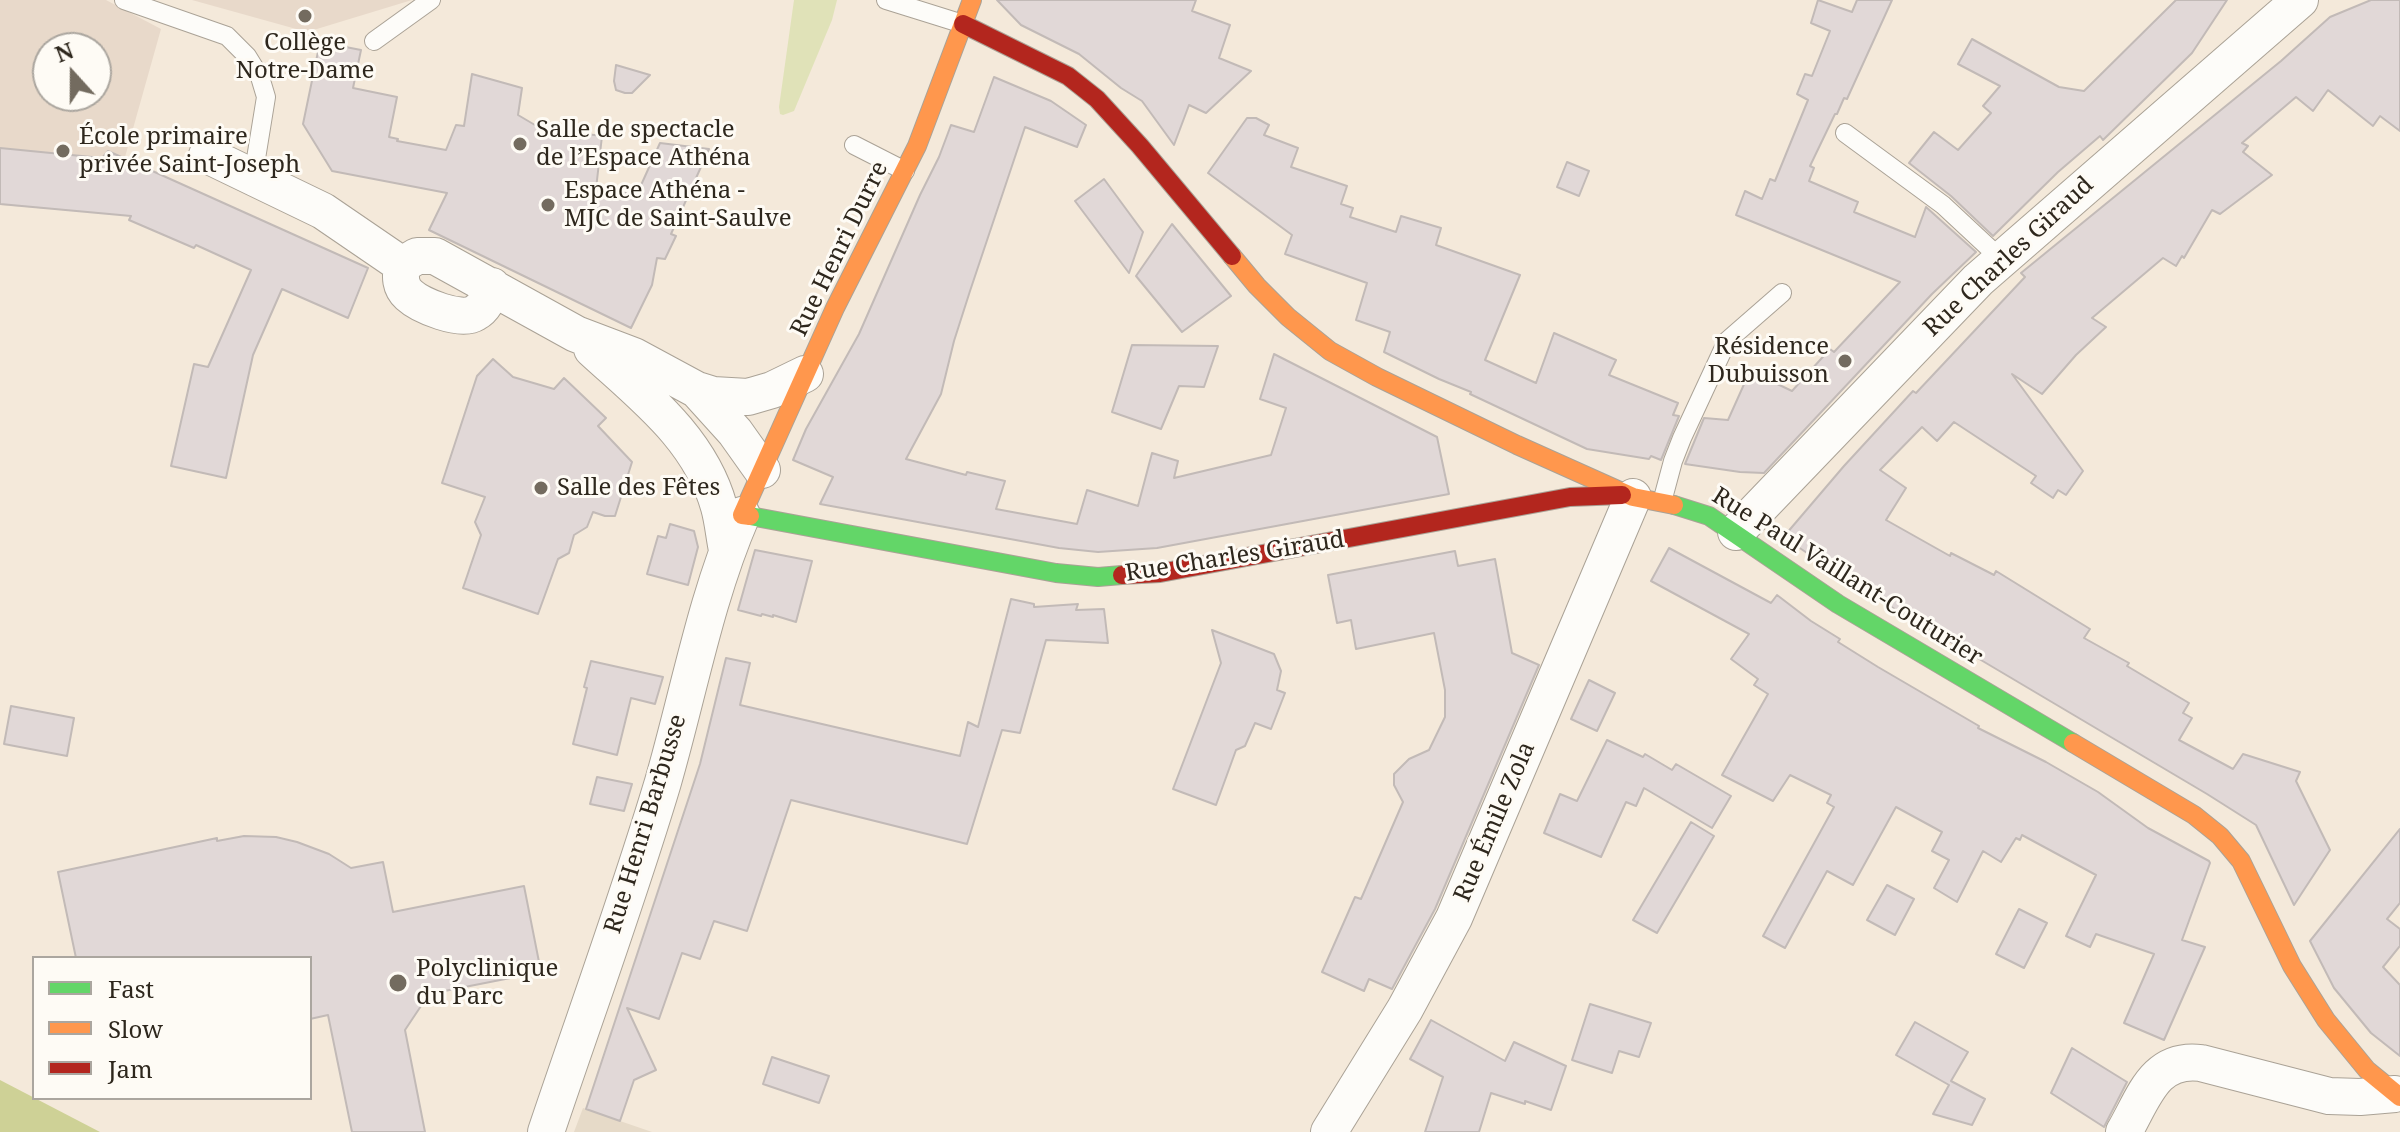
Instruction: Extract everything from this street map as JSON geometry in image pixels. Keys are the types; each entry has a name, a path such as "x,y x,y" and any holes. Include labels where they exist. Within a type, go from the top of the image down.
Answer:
{"street":[{"name":"Rue Henri Durre","path":"742,515 835,308 917,146 972,0"},
{"name":"Rue Charles Giraud","path":"1736,532 1951,307 2001,259 2300,0"},
{"name":"Rue Paul Vaillant-Couturier","path":"963,24 1068,76 1097,99 1257,286 1288,317 1330,351 1517,445 1647,500 1698,511 1736,532 1838,604 2209,825 2241,861 2292,965 2338,1037 2364,1068 2398,1096"},
{"path":"207,155 323,211 402,265 417,256 435,256 576,334 634,356 697,390 726,397 748,397 772,390 805,374"},
{"path":"576,334 669,420 719,459 760,475"},
{"path":"697,390 735,432 760,475"},
{"path":"669,420 695,453 707,477 719,507 727,550"},
{"name":"Rue Charles Giraud","path":"742,515 1056,573 1117,577 1170,571 1570,497 1603,494 1647,500"},
{"name":"Rue Émile Zola","path":"1329,1132 1405,1009 1454,918 1647,500"},
{"name":"Rue Henri Barbusse","path":"546,1132 658,797 710,601 742,515"},
{"path":"2124,1132 2161,1071 2171,1065 2190,1061 2329,1096 2398,1096"}],"lane":[{"path":"124,0 227,36 247,56 260,77 266,97 253,177"},
{"path":"374,41 431,0"},
{"path":"886,0 963,24"},
{"path":"1845,133 1943,205 2001,259"},
{"path":"854,145 905,171"},
{"path":"1647,500 1673,461 1727,341 1782,293"}],"shaded area":[{"name":"École primaire privée Saint-Joseph","path":"0,0 106,0 161,29 109,214 0,205"},
{"name":"Collège Notre-Dame","path":"192,0 412,0 307,32"},
{"path":"583,1108 620,1121 652,1132 574,1132"}],"green space":[{"path":"794,0 837,0 832,20 794,111 783,115 779,107"},
{"path":"0,1080 32,1097 32,1100 38,1100 100,1132 0,1132"}],"building":[{"path":"997,0 1196,0 1192,11 1230,25 1219,58 1251,71 1206,113 1189,105 1174,145 1142,101 1079,54 1021,25"},
{"path":"1818,0 1852,12 1857,0 1892,0 1847,99 1844,98 1835,114 1810,166 1814,168 1809,181 1858,202 1854,212 1915,237 1926,207 1976,252 1932,294 1764,473 1685,464 1704,418 1728,420 1750,371 1792,391 1830,349 1834,352 1900,282 1736,215 1745,191 1762,199 1770,179 1775,181 1808,100 1797,94 1805,74 1812,76 1830,31 1811,23"},
{"path":"2176,0 2227,0 2192,53 2103,140 2100,136 2058,172 1993,236 1951,196 1909,163 1934,132 1958,150 1991,113 1983,106 2000,86 1958,64 1972,39 2059,87 2084,91"},
{"path":"2371,0 2400,0 2400,131 2380,116 2373,126 2328,90 2313,111 2296,97 2242,143 2248,146 2243,152 2272,175 2220,214 2212,210 2184,258 2182,256 2176,266 2163,258 2092,318 2106,327 2042,394 2012,374 2083,471 2066,495 2058,490 2053,498 2031,483 2036,476 1954,422 1937,441 1922,427 1880,470 1906,488 1886,520 1950,556 1951,553 1994,575 1996,571 2090,629 2084,638 2129,663 2127,666 2189,703 2183,713 2192,718 2179,740 2233,769 2243,754 2300,772 2296,781 2330,850 2294,905 2256,825 1851,583 1788,540 1786,534 1913,391 1916,393 2025,277 2021,273 2281,61 2330,17"},
{"name":"Espace Athéna - MJC de Saint-Saulve","path":"320,42 361,50 353,88 397,97 389,137 397,141 446,150 456,125 464,126 472,74 522,88 518,115 540,128 602,136 596,189 637,194 660,143 709,149 671,234 676,236 665,259 657,258 652,285 631,328 429,230 447,193 332,171 303,124"},
{"path":"616,65 650,75 632,93 625,93 616,90"},
{"path":"994,77 1051,101 1086,125 1077,147 1025,127 954,341 941,394 906,459 966,475 967,472 1005,481 996,509 1077,524 1087,490 1138,506 1152,453 1178,461 1174,478 1271,455 1286,408 1260,399 1274,354 1437,437 1449,494 1157,548 1098,552 1059,548 820,504 833,477 793,460 806,429 859,334 951,125 974,132"},
{"path":"1247,118 1256,118 1269,125 1264,135 1298,148 1291,167 1347,186 1341,204 1353,208 1350,217 1396,232 1401,216 1441,228 1436,245 1520,275 1485,360 1536,383 1554,333 1616,360 1609,375 1678,403 1673,415 1679,416 1661,460 1651,456 1649,459 1587,449 1384,352 1390,332 1356,320 1367,283 1285,254 1292,235 1208,173"},
{"path":"0,148 102,158 108,151 368,268 348,318 282,289 253,355 226,478 171,466 194,364 208,367 251,270 129,220 131,216 0,204"},
{"path":"1567,162 1589,171 1579,196 1557,187"},
{"path":"1104,179 1143,232 1129,273 1075,201"},
{"path":"1172,224 1231,296 1182,332 1136,276"},
{"path":"1132,345 1218,346 1204,387 1179,386 1161,429 1112,412"},
{"name":"Salle des Fêtes","path":"493,359 513,377 554,389 564,378 606,418 598,426 632,462 615,516 593,512 587,527 574,535 569,553 558,559 538,614 463,588 481,535 475,522 485,497 442,483 477,376"},
{"path":"670,524 694,531 698,547 688,585 647,574 658,536 666,538"},
{"path":"1669,548 1771,603 1777,595 1840,639 1838,642 1878,667 1978,728 2098,792 2148,828 2209,861 2182,940 2205,947 2164,1040 2124,1023 2154,954 2096,934 2090,947 2066,936 2096,875 2022,835 2020,840 2016,838 2001,862 1983,851 1957,902 1934,888 1949,860 1932,851 1942,832 1896,807 1853,885 1827,871 1785,948 1763,936 1834,807 1827,803 1831,795 1790,775 1773,801 1722,775 1768,694 1754,685 1758,679 1731,659 1749,634 1651,581"},
{"path":"755,550 812,561 796,622 738,610"},
{"path":"1455,551 1458,566 1495,559 1512,653 1539,665 1435,909 1392,989 1369,979 1364,991 1322,972 1355,897 1361,899 1403,802 1394,785 1394,774 1409,759 1429,750 1445,717 1445,690 1434,633 1356,649 1351,620 1337,623 1328,575"},
{"path":"1011,599 1034,604 1034,607 1078,604 1076,610 1104,609 1108,643 1046,640 1020,733 1002,730 967,844 791,800 747,931 714,921 700,959 682,953 659,1019 627,1008 656,1070 634,1080 620,1121 586,1109 700,764 726,658 750,663 740,705 960,756 968,722 978,727"},
{"path":"1212,630 1274,654 1281,671 1277,690 1285,693 1271,729 1255,723 1245,746 1236,750 1216,805 1173,789 1221,663"},
{"path":"591,661 663,677 655,704 631,698 617,755 573,744"},
{"path":"1589,680 1615,693 1597,731 1571,719"},
{"path":"11,706 74,718 67,756 4,744"},
{"path":"1607,740 1643,757 1645,754 1672,770 1676,764 1731,796 1712,828 1644,788 1636,806 1626,802 1601,857 1544,833 1560,794 1577,801"},
{"path":"597,777 632,784 624,811 590,804"},
{"path":"1691,822 1714,836 1657,933 1633,920"},
{"path":"2400,829 2400,903 2387,919 2400,929 2400,946 2383,967 2400,985 2400,1056 2371,1033 2334,988 2310,941"},
{"name":"Polyclinique du Parc","path":"244,836 276,837 329,854 351,868 383,862 393,912 524,886 541,972 429,994 405,1030 425,1132 352,1132 328,1015 312,1019 312,956 76,956 58,872 217,838 217,841"},
{"path":"1887,885 1914,899 1895,935 1867,920"},
{"path":"2019,909 2047,923 2024,968 1996,954"},
{"path":"1590,1004 1651,1023 1639,1057 1619,1051 1612,1073 1572,1060"},
{"path":"1431,1020 1505,1061 1514,1042 1566,1066 1551,1110 1491,1093 1479,1132 1425,1132 1443,1077 1410,1059"},
{"path":"1915,1022 1968,1052 1951,1081 1985,1099 1972,1125 1933,1114 1949,1085 1896,1055"},
{"path":"2072,1048 2127,1082 2104,1127 2051,1093"},
{"path":"772,1057 829,1076 819,1103 763,1084"}],"traffic: fast":[{"path":"1674,505 1709,516 1838,604 2073,743"},
{"path":"750,516 1056,573 1098,577 1122,575"}],"traffic: slow":[{"path":"750,516 742,515 835,308 917,146 972,0"},
{"path":"1232,256 1288,317 1330,351 1517,445 1633,497 1674,505"},
{"path":"2073,743 2194,815 2220,836 2241,861 2292,966 2326,1020 2367,1070 2400,1097"}],"traffic: jam":[{"path":"963,24 1068,76 1097,99 1232,256"},
{"path":"1122,575 1160,573 1570,497 1622,495"}],"place":[{"name":"Collège Notre-Dame","path":"305,16"},
{"name":"Salle de spectacle de l’Espace Athéna","path":"520,144"},
{"name":"École primaire privée Saint-Joseph","path":"63,151"},
{"name":"Espace Athéna - MJC de Saint-Saulve","path":"548,205"},
{"name":"Résidence Dubuisson","path":"1845,361"},
{"name":"Salle des Fêtes","path":"541,488"},
{"name":"Polyclinique du Parc","path":"398,983"}]}
